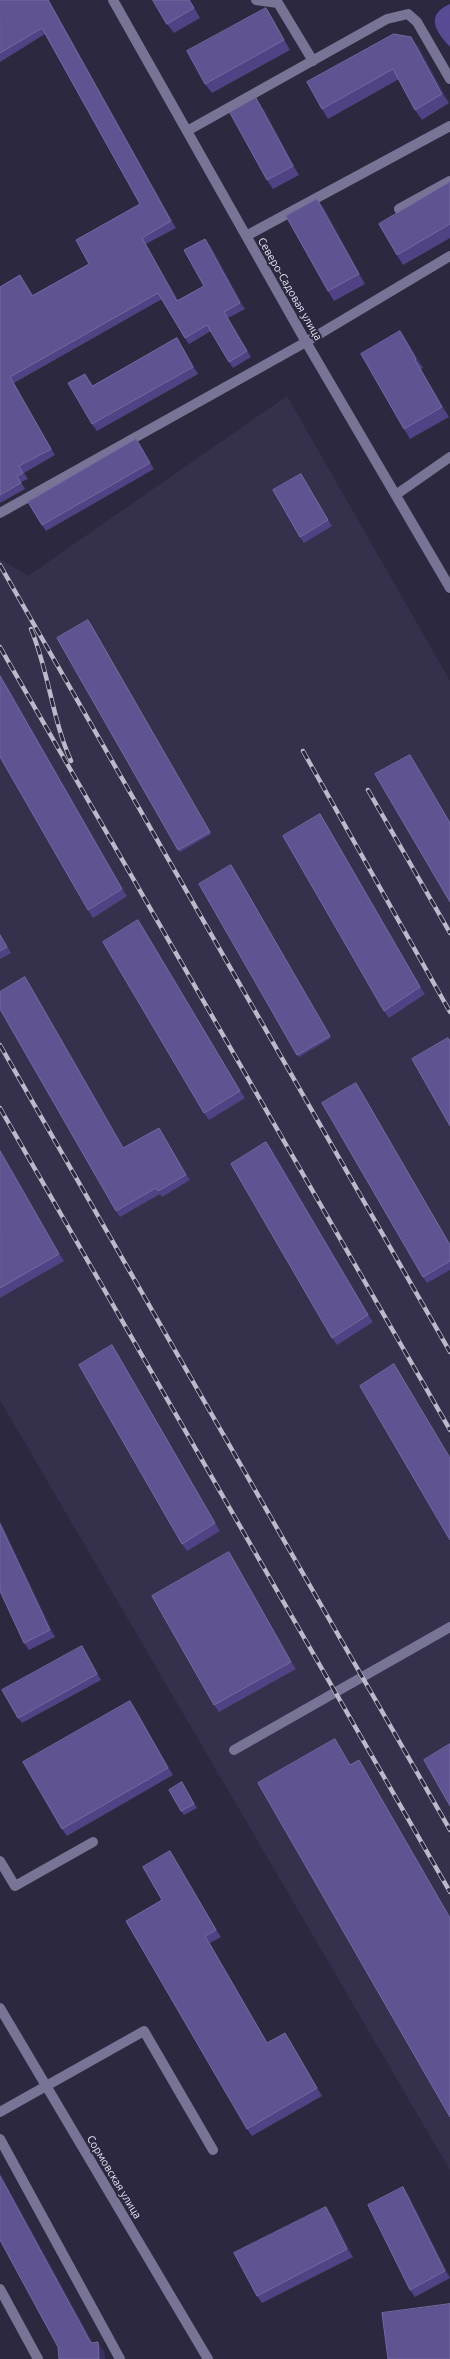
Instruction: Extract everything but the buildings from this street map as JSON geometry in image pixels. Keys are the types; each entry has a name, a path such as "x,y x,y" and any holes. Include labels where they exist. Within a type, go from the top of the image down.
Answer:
{"street":[{"name":"Северо-Садовая улица","path":"113,0 306,342 397,494 450,588"},
{"path":"256,0 278,3 313,61"},
{"path":"187,131 387,19 408,14 418,22 450,79"},
{"path":"246,236 450,126"},
{"path":"399,208 450,181"},
{"path":"0,513 306,342 450,256"},
{"path":"397,494 450,457"},
{"path":"234,1750 450,1627"},
{"path":"0,1861 15,1886 93,1842"},
{"name":"Сормовская улица","path":"0,2008 206,2355"},
{"path":"0,2112 144,2031 213,2150"},
{"path":"0,2139 120,2359"},
{"path":"0,2289 38,2359"},
{"path":"196,2359 206,2355"}],"shaded area":[{"path":"450,4 450,47 440,35 435,24 435,18 437,13 442,8"},
{"path":"287,396 450,681 450,2170 0,1400 0,559 28,576"}],"railway":[{"path":"0,565 450,1352"},
{"path":"31,629 42,662 59,729 71,761"},
{"path":"0,647 450,1430"},
{"path":"303,751 450,1012"},
{"path":"368,790 450,933"},
{"path":"0,1045 450,1830"},
{"path":"0,1108 450,1892"}]}
